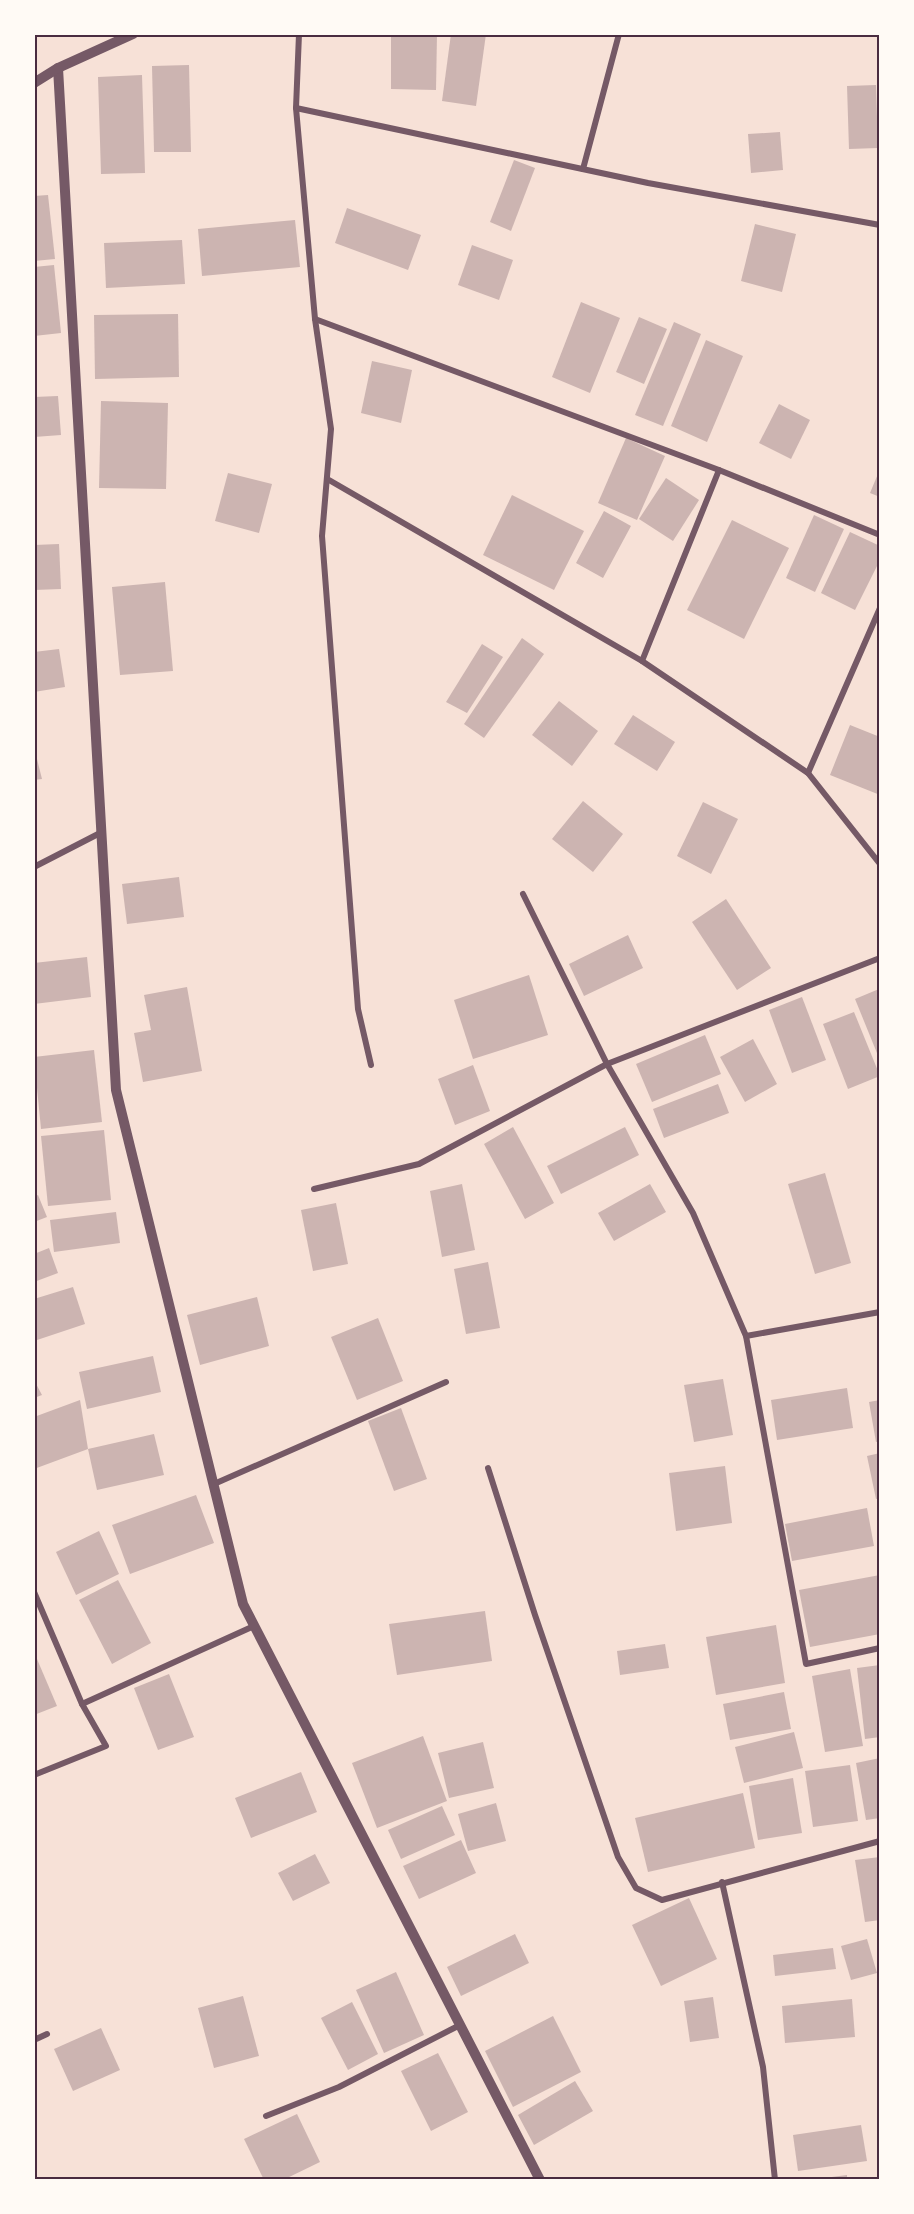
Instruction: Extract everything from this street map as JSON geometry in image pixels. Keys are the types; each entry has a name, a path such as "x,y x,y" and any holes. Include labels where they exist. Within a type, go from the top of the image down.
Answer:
{"street":[{"path":"34,83 58,68 133,34"},
{"path":"299,34 296,108 315,319 331,429 329,480 322,536 358,1009 371,1065"},
{"path":"583,169 619,34"},
{"path":"58,68 116,1090 243,1604 540,2180"},
{"path":"296,108 648,183 879,225"},
{"path":"315,319 719,470 879,535"},
{"path":"642,661 719,470"},
{"path":"329,480 642,661 808,773 879,864"},
{"path":"808,773 879,608"},
{"path":"34,867 102,832"},
{"path":"523,894 607,1064 693,1213 746,1336 806,1664 879,1648"},
{"path":"314,1190 419,1164 607,1064 879,958"},
{"path":"746,1336 879,1312"},
{"path":"214,1484 446,1382"},
{"path":"488,1468 535,1615 618,1857 636,1888 662,1900 879,1841"},
{"path":"34,1592 82,1704 106,1746 34,1775"},
{"path":"82,1704 254,1626"},
{"path":"722,1882 763,2067 775,2180"},
{"path":"266,2116 339,2086 460,2025"},
{"path":"34,2040 47,2034"}],"building":[{"path":"391,34 437,34 436,90 391,89"},
{"path":"451,34 486,34 476,106 442,101"},
{"path":"189,65 191,152 154,152 152,66"},
{"path":"142,75 145,173 101,174 98,77"},
{"path":"876,85 878,148 849,149 847,86"},
{"path":"780,132 783,170 751,173 748,134"},
{"path":"514,160 535,168 511,231 490,222"},
{"path":"48,195 55,259 34,261 34,196"},
{"path":"347,208 421,235 408,270 335,243"},
{"path":"295,220 300,267 202,276 198,229"},
{"path":"755,224 796,234 782,292 741,281"},
{"path":"182,240 185,284 106,288 104,243"},
{"path":"472,245 513,260 499,300 458,285"},
{"path":"54,265 61,333 34,336 34,267"},
{"path":"581,302 620,318 590,393 552,377"},
{"path":"178,314 179,377 95,379 94,315"},
{"path":"639,317 667,329 644,384 616,372"},
{"path":"674,322 701,334 663,426 635,415"},
{"path":"706,340 743,356 707,442 671,426"},
{"path":"372,361 412,370 401,423 361,413"},
{"path":"58,396 61,435 34,437 34,397"},
{"path":"101,401 168,403 166,489 99,488"},
{"path":"779,404 810,420 791,459 759,443"},
{"path":"626,438 665,456 637,520 598,503"},
{"path":"880,469 880,497 870,493"},
{"path":"228,473 272,484 259,533 215,521"},
{"path":"666,478 699,500 673,541 639,519"},
{"path":"512,495 584,531 554,590 483,555"},
{"path":"604,511 631,526 603,578 576,563"},
{"path":"814,515 844,529 815,592 786,578"},
{"path":"732,520 789,548 744,639 687,610"},
{"path":"850,532 880,546 880,560 855,610 821,593"},
{"path":"59,544 61,589 34,590 34,545"},
{"path":"165,582 173,671 120,675 112,587"},
{"path":"522,638 544,654 484,738 464,724"},
{"path":"482,644 503,657 467,713 446,702"},
{"path":"59,649 65,687 34,692 34,652"},
{"path":"559,701 598,731 572,766 532,735"},
{"path":"633,715 675,742 657,771 614,744"},
{"path":"850,725 880,737 880,795 830,775"},
{"path":"34,747 42,779 34,780"},
{"path":"583,801 623,834 593,872 552,839"},
{"path":"703,802 738,819 711,874 677,856"},
{"path":"179,877 184,917 127,924 122,884"},
{"path":"726,899 771,968 737,990 692,922"},
{"path":"628,935 643,968 584,996 569,964"},
{"path":"87,957 91,997 34,1004 34,963"},
{"path":"529,975 548,1035 473,1059 454,1000"},
{"path":"187,987 202,1071 143,1082 134,1033 151,1030 144,995"},
{"path":"879,989 879,1058 855,999"},
{"path":"802,997 826,1060 792,1073 769,1010"},
{"path":"854,1012 880,1076 848,1089 823,1024"},
{"path":"705,1035 721,1074 652,1102 636,1064"},
{"path":"753,1039 777,1084 745,1102 720,1057"},
{"path":"94,1050 102,1122 41,1129 34,1057"},
{"path":"473,1065 490,1111 455,1125 438,1079"},
{"path":"718,1084 729,1113 664,1138 653,1109"},
{"path":"513,1127 554,1203 525,1219 484,1144"},
{"path":"625,1127 639,1155 561,1194 547,1166"},
{"path":"104,1130 111,1200 48,1206 41,1136"},
{"path":"825,1173 851,1263 815,1274 788,1184"},
{"path":"462,1184 475,1250 442,1257 430,1191"},
{"path":"650,1184 666,1212 614,1241 598,1213"},
{"path":"38,1195 47,1217 34,1222 34,1197"},
{"path":"336,1203 348,1264 313,1271 301,1210"},
{"path":"116,1212 120,1243 54,1252 50,1220"},
{"path":"49,1248 58,1273 34,1282 34,1254"},
{"path":"488,1262 500,1328 466,1334 454,1269"},
{"path":"73,1287 85,1324 34,1341 34,1299"},
{"path":"257,1297 269,1346 200,1365 187,1315"},
{"path":"378,1318 403,1381 357,1400 331,1337"},
{"path":"153,1356 161,1392 87,1409 79,1372"},
{"path":"723,1379 733,1435 694,1442 684,1385"},
{"path":"34,1380 42,1395 34,1398"},
{"path":"847,1388 853,1428 777,1440 771,1400"},
{"path":"80,1400 88,1449 34,1469 34,1417"},
{"path":"880,1400 880,1441 876,1442 869,1402"},
{"path":"401,1408 427,1479 394,1491 368,1421"},
{"path":"154,1434 164,1475 97,1490 88,1449"},
{"path":"880,1453 880,1498 876,1499 867,1456"},
{"path":"725,1466 732,1523 676,1531 669,1473"},
{"path":"196,1495 214,1543 130,1574 112,1525"},
{"path":"867,1508 874,1546 792,1561 785,1524"},
{"path":"99,1531 119,1574 76,1595 56,1552"},
{"path":"880,1575 880,1634 810,1647 799,1590"},
{"path":"118,1580 151,1643 112,1664 79,1600"},
{"path":"485,1611 492,1661 397,1675 389,1624"},
{"path":"776,1625 785,1683 716,1695 706,1637"},
{"path":"665,1644 669,1668 620,1675 617,1651"},
{"path":"34,1652 57,1706 34,1715"},
{"path":"880,1665 880,1737 865,1739 857,1668"},
{"path":"850,1669 863,1746 825,1752 812,1676"},
{"path":"169,1674 194,1737 158,1750 134,1688"},
{"path":"784,1692 791,1729 730,1740 723,1704"},
{"path":"794,1732 803,1768 744,1783 735,1747"},
{"path":"423,1736 447,1801 377,1828 352,1763"},
{"path":"483,1742 494,1788 449,1798 438,1753"},
{"path":"880,1758 880,1818 866,1820 856,1763"},
{"path":"850,1765 858,1821 813,1827 805,1771"},
{"path":"301,1772 317,1812 251,1838 235,1798"},
{"path":"793,1778 802,1833 758,1840 749,1786"},
{"path":"743,1793 755,1848 648,1872 635,1818"},
{"path":"496,1803 506,1841 468,1851 458,1814"},
{"path":"442,1806 455,1835 401,1859 388,1830"},
{"path":"461,1840 476,1873 419,1899 403,1866"},
{"path":"315,1854 330,1883 293,1901 278,1873"},
{"path":"880,1857 880,1920 865,1922 855,1860"},
{"path":"689,1898 717,1959 661,1986 632,1925"},
{"path":"515,1934 529,1963 461,1996 447,1967"},
{"path":"867,1939 877,1973 851,1980 841,1946"},
{"path":"833,1948 836,1969 775,1976 773,1955"},
{"path":"396,1972 424,2035 384,2053 356,1990"},
{"path":"243,1996 259,2056 214,2068 198,2008"},
{"path":"713,1997 719,2038 690,2042 684,2001"},
{"path":"852,1999 855,2037 785,2043 782,2006"},
{"path":"352,2002 378,2054 348,2070 321,2018"},
{"path":"553,2016 581,2072 513,2107 485,2051"},
{"path":"101,2028 120,2070 73,2091 54,2049"},
{"path":"438,2053 468,2112 431,2131 401,2071"},
{"path":"575,2081 593,2111 534,2145 518,2115"},
{"path":"297,2114 320,2162 283,2180 264,2180 244,2139"},
{"path":"861,2125 867,2161 798,2171 793,2135"},
{"path":"847,2175 847,2180 824,2180 824,2178"}]}
